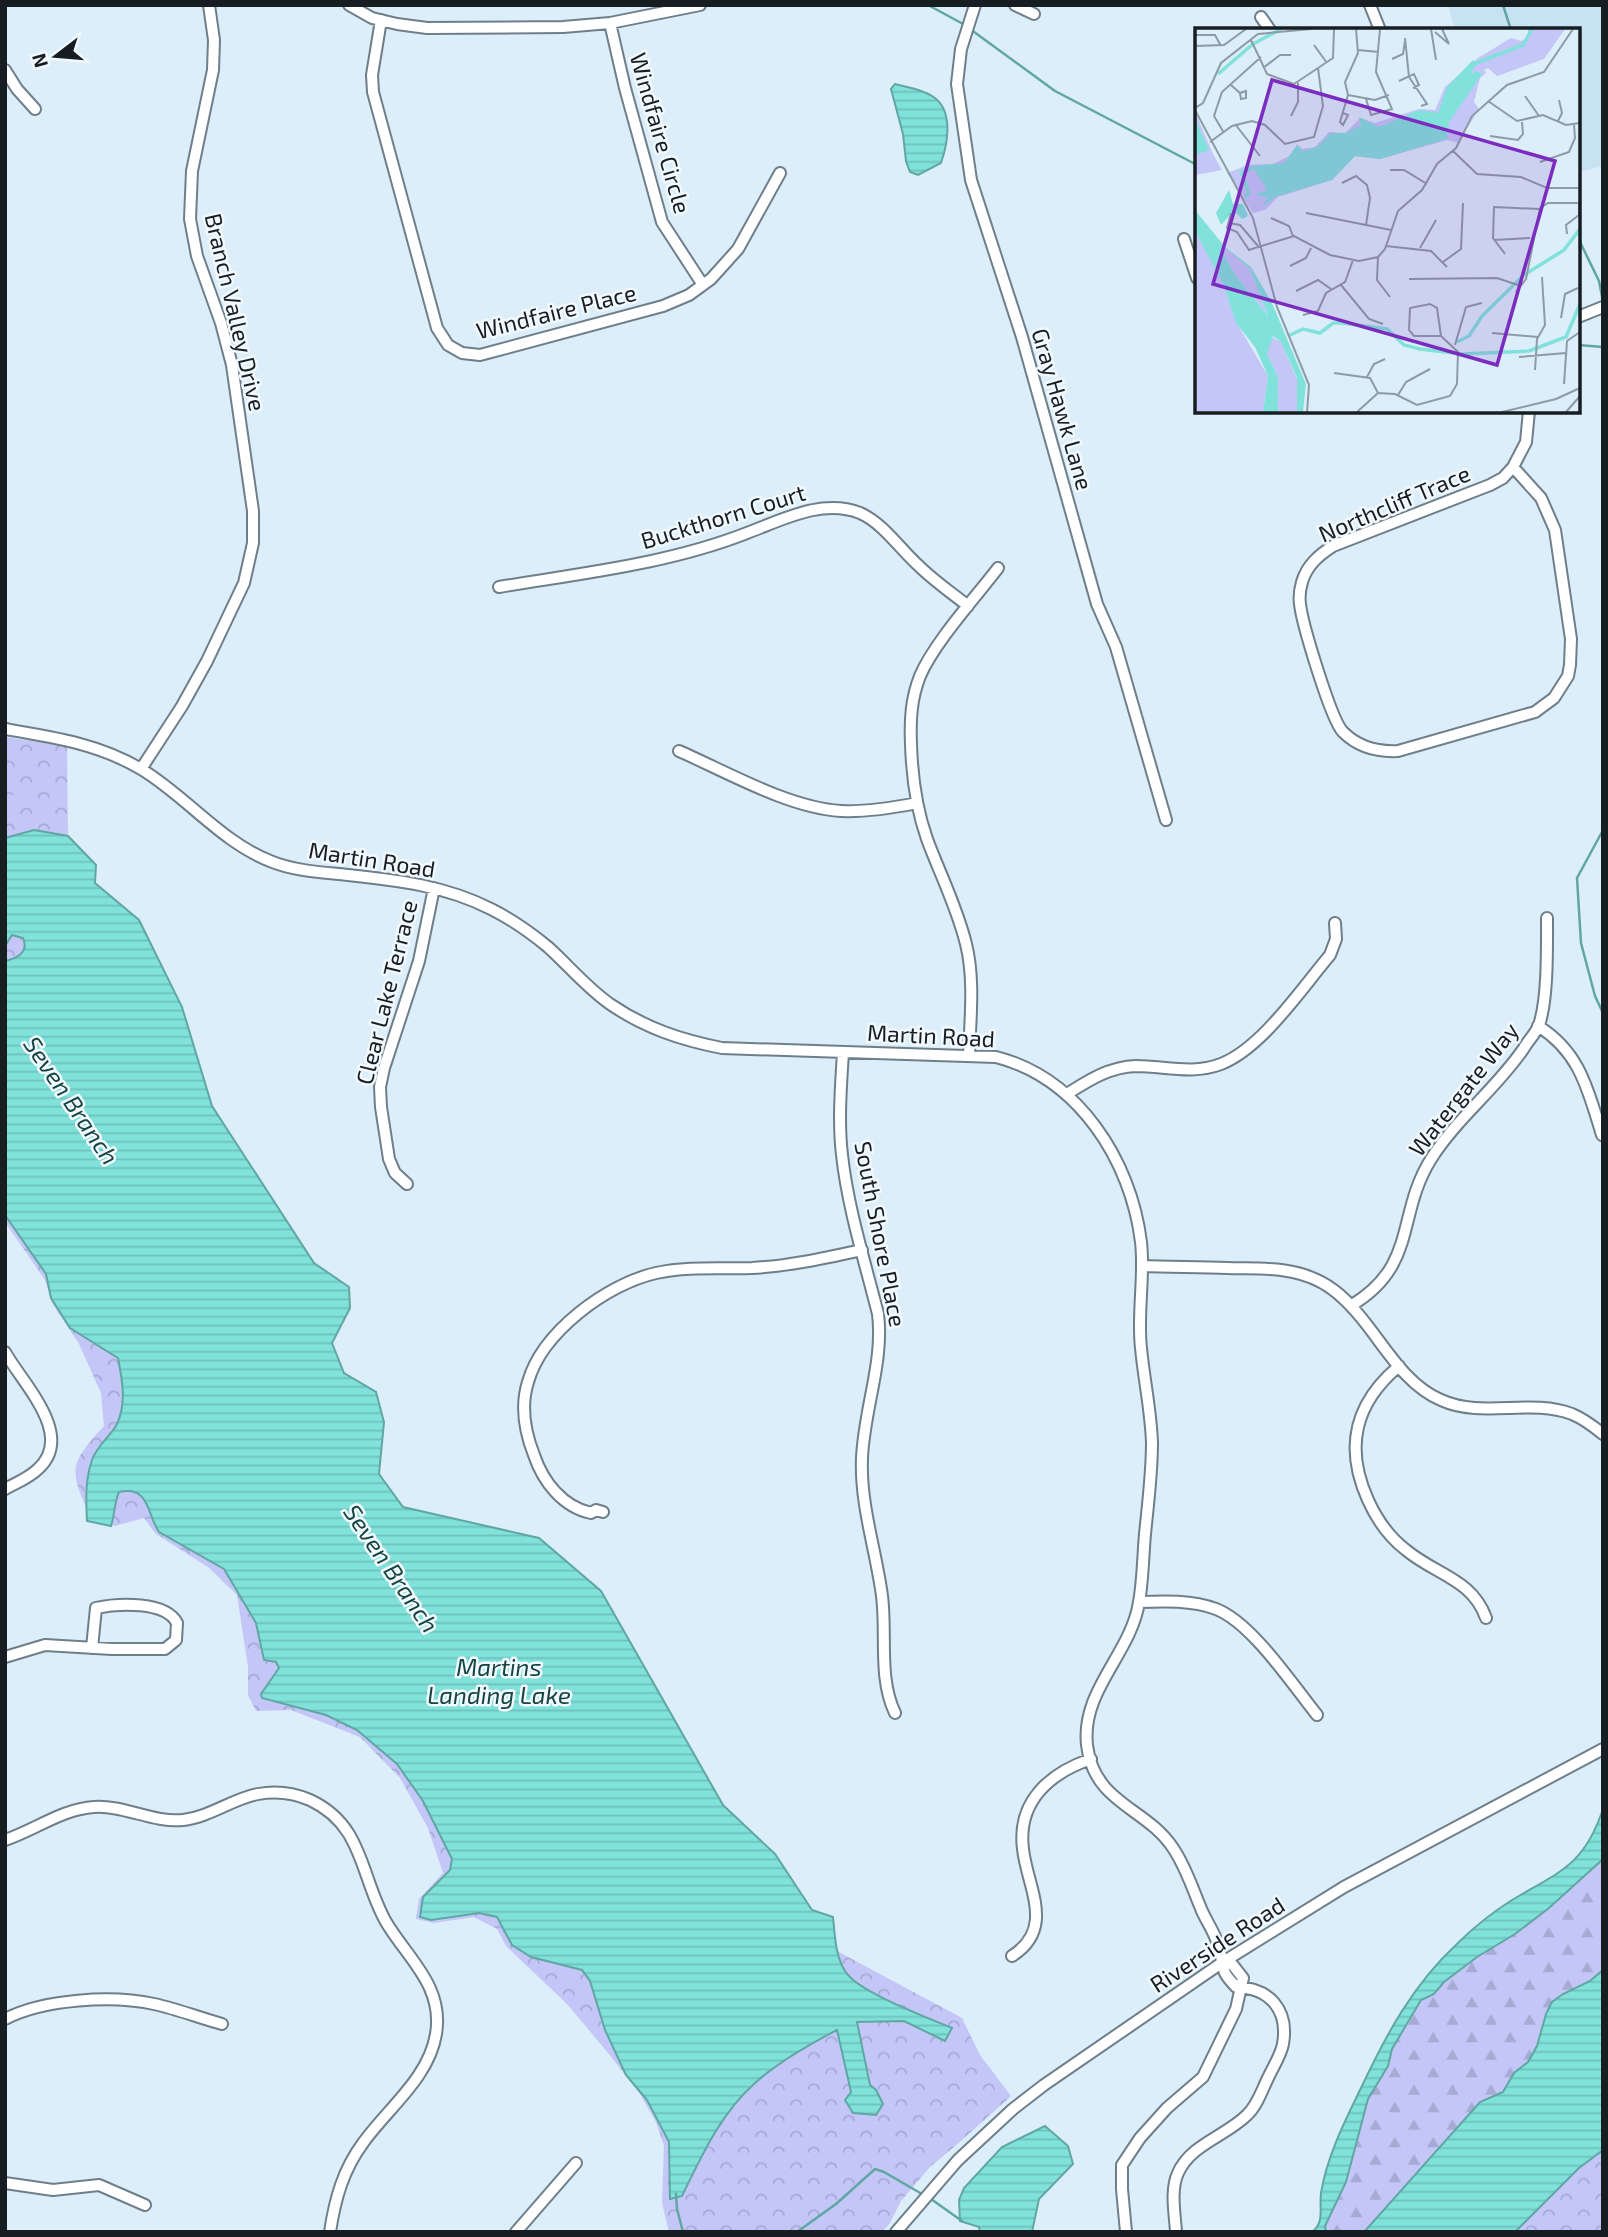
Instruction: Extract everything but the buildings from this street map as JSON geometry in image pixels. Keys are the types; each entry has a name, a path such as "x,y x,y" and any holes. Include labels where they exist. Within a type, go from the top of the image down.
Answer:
{"street":[{"name":"Branch Valley Drive","path":"141,769 183,706 208,661 244,583 253,543 253,511 232,365 221,323 197,256 190,219 192,171 213,70 214,40 209,5"},
{"path":"349,5 372,18 427,28 563,27 610,23 700,5"},
{"name":"Gray Hawk Lane","path":"975,5 961,49 957,84 971,180 1022,337 1097,604 1116,648 1166,820"},
{"path":"1015,5 1034,14"},
{"path":"1370,5 1376,28"},
{"path":"1261,17 1269,28"},
{"name":"Windfaire Place","path":"381,20 372,75 373,92 437,328 448,345 462,354 481,355 663,306 689,295 703,285 738,249 780,173"},
{"name":"Windfaire Circle","path":"610,23 662,222 703,285"},
{"path":"5,70 35,109"},
{"path":"1184,239 1195,272"},
{"path":"1580,316 1603,307"},
{"name":"Northcliff Trace","path":"1513,467 1542,498 1555,530 1571,639 1570,665 1562,687 1546,706 1524,717 1398,751 1376,751 1358,744 1343,732 1332,715 1302,615 1300,591 1307,570 1318,556 1333,546 1503,478 1513,467 1527,442 1529,413"},
{"name":"Buckthorn Court","path":"499,587 673,558 721,544 801,513 838,508 859,513 876,524 920,568 968,606"},
{"path":"969,1056 971,989 967,947 957,911 927,838 917,803 912,769 910,718 914,694 930,657 998,568"},
{"name":"Martin Road","path":"5,729 71,740 108,752 141,769 235,842 269,861 304,870 401,881 473,901 513,922 546,946 609,1003 634,1020 661,1032 722,1048 996,1057 1019,1063 1067,1094 1095,1124 1124,1177 1137,1220 1142,1266 1140,1346 1152,1444 1139,1602 1127,1642 1098,1688 1090,1707 1087,1733 1091,1759 1098,1778 1111,1794 1155,1827 1173,1846 1216,1939 1224,1970 1236,1987 1242,1987"},
{"path":"679,751 786,798 817,807 865,811 917,803"},
{"name":"Clear Lake Terrace","path":"407,1185 395,1173 388,1159 380,1087 419,961 434,888"},
{"name":"Watergate Way","path":"1352,1305 1376,1287 1393,1266 1402,1245 1417,1188 1432,1158 1517,1058 1538,1026 1545,985 1547,918"},
{"path":"1067,1094 1095,1076 1116,1068 1136,1066 1196,1070 1220,1064 1241,1054 1258,1040 1330,955 1336,939 1335,923"},
{"path":"1538,1026 1566,1049 1578,1066 1602,1135"},
{"name":"South Shore Place","path":"842,1052 842,1154 848,1194 881,1334 864,1433 862,1484 882,1597 887,1689 895,1713"},
{"path":"603,1512 579,1510 554,1491 537,1463 525,1425 524,1398 531,1372 542,1353 569,1323 588,1306 610,1292 656,1273 687,1268 783,1266 862,1250"},
{"path":"1142,1266 1290,1270 1322,1282 1352,1305 1399,1366 1424,1391 1456,1406 1481,1410 1549,1409 1570,1413 1603,1434"},
{"path":"5,1352 43,1410 51,1443 41,1467 5,1489"},
{"path":"1399,1366 1375,1390 1359,1419 1354,1452 1361,1485 1375,1514 1392,1538 1408,1552 1471,1591 1481,1603 1486,1618"},
{"path":"1139,1602 1196,1604 1229,1616 1248,1631 1317,1715"},
{"path":"5,1657 45,1645 92,1647 165,1649 176,1640 177,1623 169,1613 155,1608 113,1605 96,1608 92,1647"},
{"name":"Riverside Road","path":"896,2232 983,2135 1044,2085 1223,1962 1344,1887 1603,1749"},
{"path":"1012,1956 1028,1941 1036,1917 1035,1894 1022,1846 1027,1810 1037,1793 1052,1777 1091,1759"},
{"path":"5,1840 80,1809 108,1807 159,1819 182,1820 206,1815 249,1796 275,1793 304,1798 319,1804 345,1826 359,1852 380,1910 392,1931 426,1976 437,2010 436,2035 429,2058 352,2159 339,2190 330,2232"},
{"path":"1126,2232 1122,2165 1140,2138 1167,2108 1203,2077 1222,2042 1242,1987 1257,1989 1267,1995 1278,2008 1282,2020 1283,2045 1248,2115 1196,2151 1178,2172 1174,2201 1176,2232"},
{"path":"5,2019 33,2008 55,2004 130,2000 156,2004 222,2024"},
{"path":"516,2232 576,2163"},
{"path":"5,2183 52,2190 99,2185 145,2205"}],"shaded area":[{"path":"1448,5 1603,5 1603,166 1580,172 1580,28 1454,28"}],"green space":[{"name":"Martins Landing Lake","path":"5,737 67,746 68,836 96,865 95,883 139,920 182,1007 212,1106 314,1263 349,1287 350,1308 332,1343 344,1373 376,1392 384,1422 379,1474 403,1507 539,1538 601,1591 723,1805 775,1854 812,1910 833,1917 837,1951 962,2018 980,2055 1011,2096 930,2167 901,2201 890,2223 882,2232 669,2232 662,2203 664,2146 656,2122 640,2094 609,2054 567,2004 506,1946 497,1929 474,1917 434,1923 416,1919 419,1899 443,1873 428,1828 400,1778 360,1737 291,1710 256,1711 248,1695 248,1667 237,1595 208,1567 156,1534 144,1518 115,1526 91,1518 79,1489 76,1469 84,1450 104,1426 101,1393 79,1344 52,1303 45,1280 5,1222"},
{"path":"33,786 39,802 7,815 5,798"},
{"path":"1603,1859 1603,1970 1590,1981 1563,1994 1546,2014 1537,2046 1528,2062 1514,2073 1503,2092 1480,2102 1364,2232 1326,2232 1325,2226 1346,2182 1368,2099 1388,2066 1392,2049 1421,2000 1434,1994 1444,1982 1477,1957 1549,1908"},
{"path":"1603,2150 1603,2232 1515,2232 1579,2168"}],"water":[{"path":"895,84 932,96 944,109 947,136 941,163 918,175 910,172 906,161 903,134 891,89"},
{"name":"Martins Landing Lake","path":"34,830 68,836 96,865 95,883 139,920 182,1007 212,1106 314,1263 349,1287 350,1308 332,1343 344,1373 376,1392 384,1422 379,1474 403,1507 539,1538 601,1591 723,1805 775,1854 812,1910 833,1917 837,1952 845,1971 852,1979 877,1995 952,2028 945,2041 904,2021 857,2022 870,2085 876,2090 883,2104 876,2115 853,2113 845,2100 851,2092 837,2030 784,2061 743,2095 713,2135 682,2196 670,2199 669,2142 647,2100 626,2075 605,2030 590,1981 582,1970 531,1957 512,1945 497,1917 479,1913 431,1920 420,1917 423,1897 450,1870 452,1859 423,1801 397,1764 357,1730 326,1715 262,1698 261,1694 279,1668 276,1662 264,1660 256,1623 224,1569 159,1532 146,1503 137,1493 119,1492 111,1526 87,1521 87,1483 92,1460 117,1424 122,1407 123,1391 118,1358 70,1328 51,1298 46,1274 5,1215 5,961 18,956 25,947 23,938 12,935 5,946 5,838"},
{"path":"1603,1809 1603,1859 1549,1908 1515,1934 1477,1957 1444,1982 1434,1994 1421,2000 1392,2049 1388,2066 1368,2099 1346,2182 1325,2226 1326,2232 1312,2232 1319,2224 1321,2193 1337,2139 1380,2049 1414,1993 1442,1959 1477,1926 1512,1900 1568,1865 1587,1843"},
{"path":"1603,1970 1603,2150 1579,2168 1515,2232 1364,2232 1480,2102 1503,2092 1514,2073 1528,2062 1537,2046 1552,2002 1590,1981"},
{"path":"1045,2126 1068,2146 1073,2164 1039,2199 1032,2232 980,2232 979,2227 960,2221 959,2200 964,2188 1002,2147"}],"waterway":[{"path":"928,5 965,25"},
{"path":"1503,5 1510,28"},
{"path":"970,29 1055,91 1195,164"},
{"path":"1580,240 1599,281 1603,302"},
{"path":"1580,345 1603,347"},
{"path":"1603,830 1577,878 1581,943 1595,996 1603,1013"},
{"name":"Seven Branch","path":"797,2232 836,2204 875,2169 922,2194"},
{"name":"Seven Branch","path":"676,2194 683,2232"},
{"name":"Seven Branch","path":"931,2199 962,2221"}]}
